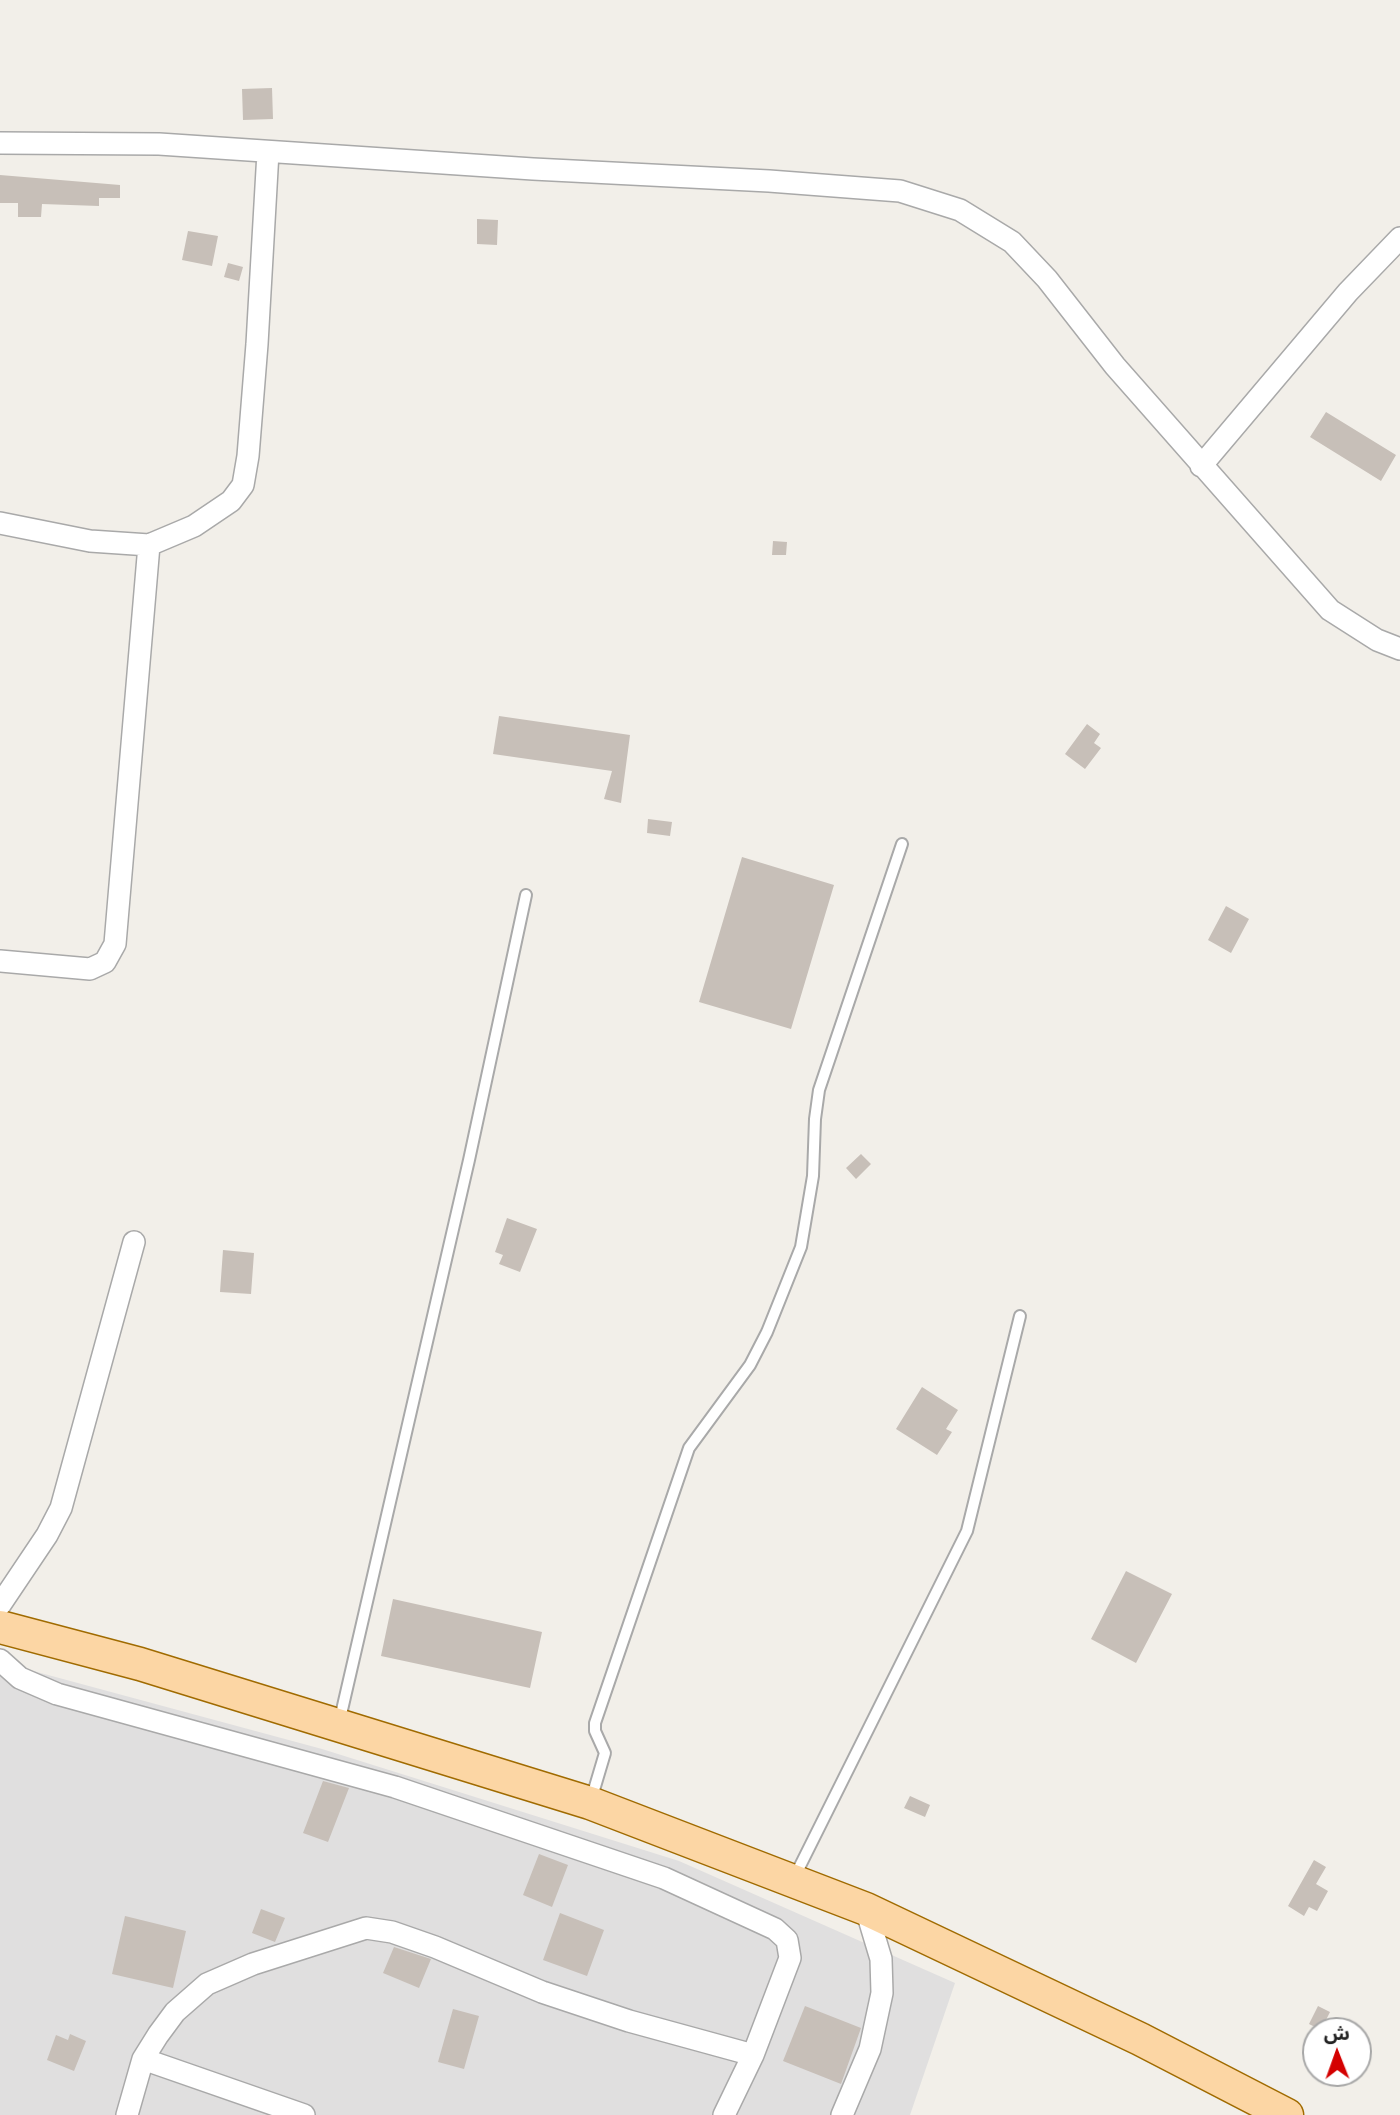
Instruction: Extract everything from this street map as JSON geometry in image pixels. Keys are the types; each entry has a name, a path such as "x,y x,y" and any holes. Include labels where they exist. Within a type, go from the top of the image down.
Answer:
{"main road":[{"path":"0,1627 140,1664 590,1803 866,1909 1140,2039 1287,2115"}],"street":[{"path":"0,143 159,144 900,191 960,210 1012,242 1047,279 1115,366 1330,610 1377,640 1400,649"},
{"path":"0,523 90,541 149,545 194,527 231,501 243,485 256,356 268,152"},
{"path":"1201,466 1348,292 1400,238"},
{"path":"0,961 90,969 105,962 115,944 149,545"},
{"path":"0,1605 47,1535 61,1508 134,1242"},
{"path":"0,1660 20,1678 57,1694 408,1791 664,1878 775,1929 787,1940 790,1958 753,2055 724,2115"},
{"path":"842,2115 870,2049 882,1993 881,1959 866,1909"},
{"path":"127,2115 144,2059 175,2012 207,1984 274,1957 366,1928 392,1932 425,1943 541,1992 629,2021 753,2055"},
{"path":"144,2059 304,2115"}],"lane":[{"path":"590,1803 605,1753 604,1745 594,1731 595,1723 689,1448 750,1365 767,1332 800,1247 813,1176 814,1119 819,1090 902,844"},
{"path":"338,1726 469,1160 526,895"},
{"path":"793,1881 967,1531 1020,1316"}],"shaded area":[{"path":"0,1662 322,1749 679,1861 955,1983 910,2115 0,2115"}],"building":[{"path":"272,88 273,119 243,120 242,89"},
{"path":"0,175 120,185 120,198 99,198 99,206 42,204 41,217 18,217 18,203 0,203"},
{"path":"477,219 498,220 497,245 477,244"},
{"path":"188,231 218,236 212,266 182,260"},
{"path":"228,263 243,267 239,281 224,277"},
{"path":"1326,412 1396,455 1381,481 1310,437"},
{"path":"773,541 787,542 786,555 772,555"},
{"path":"499,716 630,735 621,803 604,799 612,771 493,754"},
{"path":"1087,724 1100,734 1094,743 1101,748 1085,769 1065,754"},
{"path":"648,819 672,822 670,836 647,833"},
{"path":"742,857 834,885 791,1029 699,1002"},
{"path":"1226,906 1249,919 1231,953 1208,940"},
{"path":"861,1154 871,1164 856,1179 846,1168"},
{"path":"507,1218 537,1229 520,1272 499,1264 503,1255 495,1252"},
{"path":"223,1250 254,1253 251,1294 220,1292"},
{"path":"922,1387 958,1410 946,1429 952,1432 937,1455 896,1429"},
{"path":"1126,1571 1172,1594 1136,1663 1091,1639"},
{"path":"393,1599 542,1632 530,1688 381,1656"},
{"path":"323,1781 349,1788 328,1842 303,1833"},
{"path":"910,1796 930,1805 925,1817 904,1808"},
{"path":"539,1854 568,1865 552,1907 523,1895"},
{"path":"1314,1860 1326,1867 1316,1884 1328,1891 1317,1911 1309,1907 1304,1916 1288,1906"},
{"path":"261,1909 285,1918 275,1942 252,1933"},
{"path":"560,1913 604,1930 587,1976 543,1960"},
{"path":"125,1916 186,1931 173,1988 112,1974"},
{"path":"394,1947 431,1959 419,1988 383,1973"},
{"path":"805,2006 861,2028 841,2084 783,2061"},
{"path":"1318,2006 1330,2012 1328,2017 1312,2017"},
{"path":"453,2009 479,2016 464,2069 438,2062"},
{"path":"70,2034 86,2041 74,2071 47,2060 56,2035 68,2040"}]}
